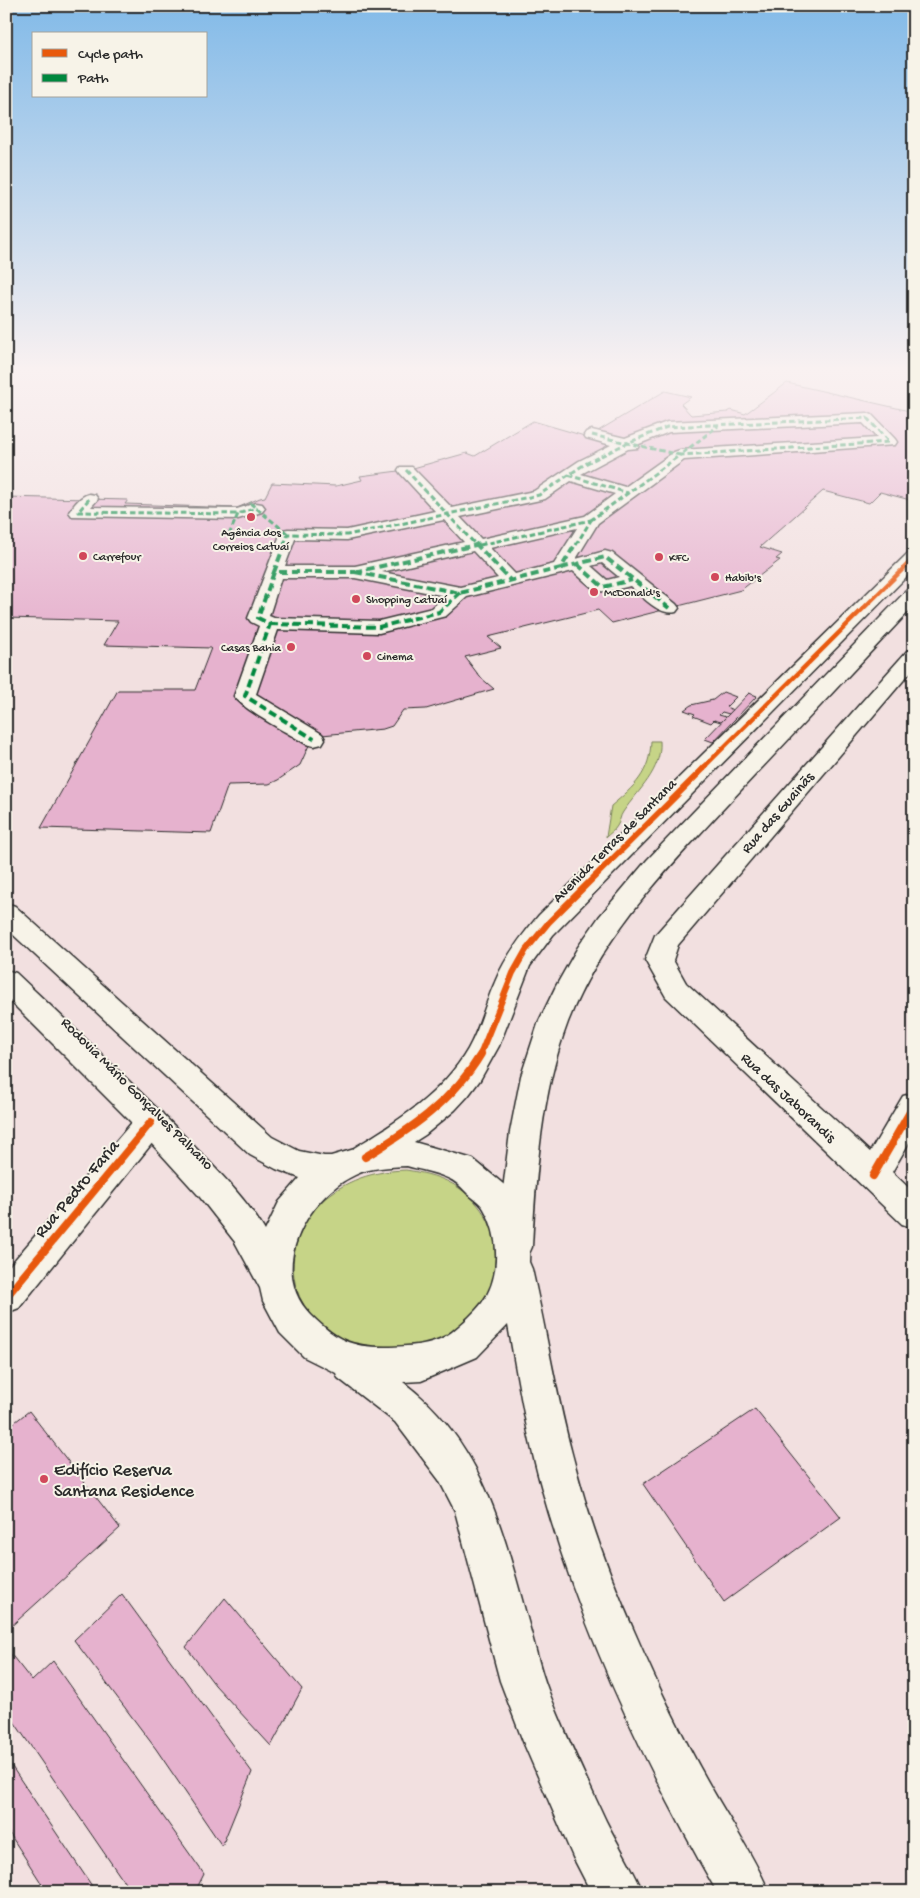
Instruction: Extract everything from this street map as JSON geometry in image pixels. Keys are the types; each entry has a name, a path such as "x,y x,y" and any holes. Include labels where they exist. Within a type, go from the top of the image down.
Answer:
{"street":[{"path":"88,499 78,512 248,508 288,534 347,536 539,495 584,464 595,459"},
{"path":"355,572 591,520 675,459"},
{"path":"406,470 510,580"},
{"path":"568,475 628,493"},
{"path":"229,535 248,508"},
{"path":"569,566 591,520"},
{"path":"288,534 258,618 270,624 379,627 439,612 460,593"},
{"name":"Avenida Terras de Santana","path":"365,1157 412,1129 434,1112 467,1076 481,1054 510,979 532,941 549,922 914,558"},
{"path":"274,572 355,572 460,593 569,566 603,587 632,580 669,608"},
{"path":"744,1892 648,1714 606,1617 590,1573 563,1494 541,1409 515,1259 512,1230 505,1212 495,1196 482,1182 449,1162 428,1156 393,1153 365,1157 334,1170 309,1188 295,1204 284,1222 277,1241 274,1262 276,1282 282,1301 305,1335 321,1348 341,1358 363,1365 386,1368 410,1366 433,1361 454,1352 473,1339 489,1324 502,1306 510,1288 515,1259 526,1123 532,1092 554,1020 572,981 591,948 615,913 665,856 914,594"},
{"path":"270,624 245,696 314,739"},
{"name":"Rua das Guainãs","path":"667,977 659,960 665,942 914,655"},
{"path":"6,912 261,1146 276,1156 293,1163 319,1169 334,1170"},
{"name":"Rua das Jaborandis","path":"667,977 676,990 914,1214"},
{"name":"Rodovia Mário Gonçalves Palhano","path":"6,980 151,1122 211,1186 247,1231 276,1282"},
{"path":"873,1176 914,1105"},
{"name":"Rua Pedro Faria","path":"6,1297 151,1122"},
{"path":"341,1358 408,1409 453,1466 473,1504 485,1540 522,1681 590,1840 618,1892"}],"green space":[{"path":"651,741 660,741 660,752 653,771 621,815 619,823 606,837 611,806 640,778 648,762"},
{"path":"406,1170 427,1174 447,1181 459,1188 475,1202 486,1218 493,1235 496,1253 495,1271 489,1289 480,1306 454,1331 428,1344 387,1351 343,1340 313,1318 297,1289 294,1257 304,1225 326,1198 360,1178"}],"building":[{"name":"Shopping Catuaí","path":"447,459 914,459 914,501 880,492 869,503 823,491 760,547 782,554 776,559 780,560 741,590 612,623 598,610 488,637 501,648 465,657 480,677 494,689 426,709 403,710 392,726 383,729 322,735 310,743 300,765 278,780 269,784 228,785 211,833 41,828 118,690 195,690 211,648 104,645 118,621 6,618 6,497 128,500 125,504 237,508 265,497 272,483 336,486 362,480 360,476 406,470"},
{"path":"723,692 736,697 726,707 733,710 729,714 722,712 719,715 726,717 721,722 714,720 711,723 693,716 695,714 684,710 691,705 713,700"},
{"path":"749,693 757,696 713,742 705,739"},
{"path":"755,1409 841,1517 724,1602 643,1484"},
{"name":"Edifício Reserva Santana Residence","path":"29,1411 120,1528 7,1630 6,1429"},
{"path":"122,1594 252,1772 222,1846 156,1749 74,1640"},
{"path":"225,1598 302,1689 271,1746 215,1685 186,1647"},
{"path":"6,1648 32,1681 53,1661 204,1874 195,1892 131,1892 6,1710"},
{"path":"6,1758 96,1892 47,1892 6,1828"}],"marked path":[{"path":"355,572 274,572 288,534 347,535 539,495 596,459"},
{"path":"591,520 675,459"},
{"path":"406,470 510,580"},
{"path":"568,475 628,493"},
{"path":"89,499 78,512 238,514 256,508"},
{"path":"250,503 288,534"},
{"path":"229,535 238,514"},
{"path":"355,572 460,593 561,568 591,520"},
{"path":"355,572 591,520"},
{"path":"561,568 605,557 669,608"},
{"path":"577,564 603,587 632,580"},
{"path":"274,572 258,618 270,624 245,696 314,739"},
{"path":"270,624 379,627 439,612 460,593"}],"cycle path":[{"path":"365,1157 430,1114 469,1072 480,1055 509,981 521,957 549,922 914,558"},
{"path":"873,1176 914,1105"},
{"path":"6,1297 151,1122"}],"place":[{"name":"Agência dos Correios Catuaí","path":"251,517"},
{"name":"Carrefour","path":"83,556"},
{"name":"KFC","path":"659,557"},
{"name":"Habib's","path":"715,577"},
{"name":"McDonald's","path":"594,592"},
{"name":"Shopping Catuaí","path":"356,599"},
{"name":"Casas Bahia","path":"291,647"},
{"name":"Cinema","path":"367,656"},
{"name":"Edifício Reserva Santana Residence","path":"44,1479"}]}
